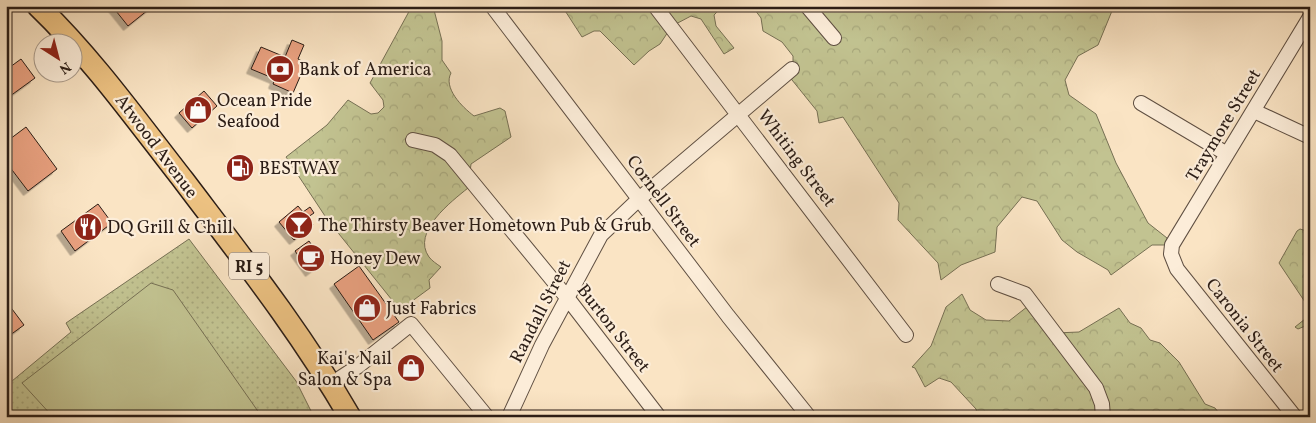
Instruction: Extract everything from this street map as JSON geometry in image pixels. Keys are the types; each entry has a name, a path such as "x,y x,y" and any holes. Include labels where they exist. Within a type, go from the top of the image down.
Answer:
{"main road":[{"name":"Atwood Avenue","path":"38,6 108,82 289,318 350,417"}],"street":[{"name":"Cornell Street","path":"492,6 809,417"},
{"name":"Whiting Street","path":"655,6 739,113 906,335"},
{"path":"807,6 834,38"},
{"name":"Traymore Street","path":"1171,254 1172,245 1310,17"},
{"name":"Randall Street","path":"509,417 567,298 601,235 639,199 792,69"},
{"path":"1141,103 1227,154"},
{"path":"1254,111 1310,137"},
{"name":"Burton Street","path":"413,140 435,145 450,156 567,298 659,417"},
{"name":"Caronia Street","path":"1171,254 1177,269 1295,417"},
{"path":"998,284 1025,294 1096,388 1102,404 1103,417"},
{"path":"330,384 357,367 411,324 487,417"}],"green space":[{"path":"412,6 433,6 442,41 442,60 451,73 450,85 455,97 474,116 500,108 505,111 511,137 471,164 468,188 444,209 429,228 425,238 425,247 429,257 441,267 429,280 430,288 400,310 327,219 286,157 327,125 348,100 371,114 378,113 384,107 383,100 370,83"},
{"path":"562,6 723,6 714,15 716,26 734,48 724,54 701,19 691,16 672,26 660,44 634,65 600,31 594,31 582,37"},
{"path":"752,6 1114,6 1098,45 1078,56 1065,80 1069,95 1096,114 1116,163 1148,223 1167,238 1168,241 1165,245 1152,245 1111,275 1108,270 1077,252 1062,240 1037,201 1022,197 997,227 995,252 961,265 941,280 938,263 898,220 899,203 843,117 819,123 817,111 788,75 793,65 793,56 782,42 763,31 761,18"},
{"path":"1300,229 1310,232 1310,324 1298,329 1295,327 1305,319 1309,308 1279,263 1297,231"},
{"path":"189,239 296,381 314,417 6,417 6,386 71,332 66,323"},
{"path":"151,283 173,290 262,417 53,417 22,383"},
{"path":"962,294 970,310 986,320 1009,321 1032,303 1055,333 1079,332 1119,308 1130,323 1141,328 1150,340 1160,343 1179,362 1205,404 1215,408 1222,417 978,417 976,409 951,382 939,378 925,387 915,368 912,367 931,346 946,307"}],"building":[{"path":"112,6 153,6 128,26"},
{"path":"292,40 304,45 298,59 306,63 293,93 273,84 275,79 251,69 261,47 285,57"},
{"path":"21,59 32,74 32,80 6,99 6,70"},
{"path":"204,91 217,106 192,128 179,113"},
{"path":"26,127 57,169 28,191 6,162 6,142"},
{"path":"98,204 112,223 75,251 61,231"},
{"path":"298,206 303,212 310,207 314,213 308,217 313,225 294,240 279,222"},
{"path":"309,241 323,262 310,272 295,251"},
{"path":"359,266 399,322 373,340 334,284"},
{"path":"6,301 24,325 6,338"}],"place":[{"name":"Bank of America","path":"280,69"},
{"name":"Ocean Pride Seafood","path":"198,110"},
{"name":"BESTWAY","path":"240,168"},
{"name":"The Thirsty Beaver Hometown Pub & Grub","path":"299,225"},
{"name":"DQ Grill & Chill","path":"88,227"},
{"name":"Honey Dew","path":"311,258"},
{"name":"Just Fabrics","path":"367,308"},
{"name":"Kai's Nail Salon & Spa","path":"411,368"}]}
